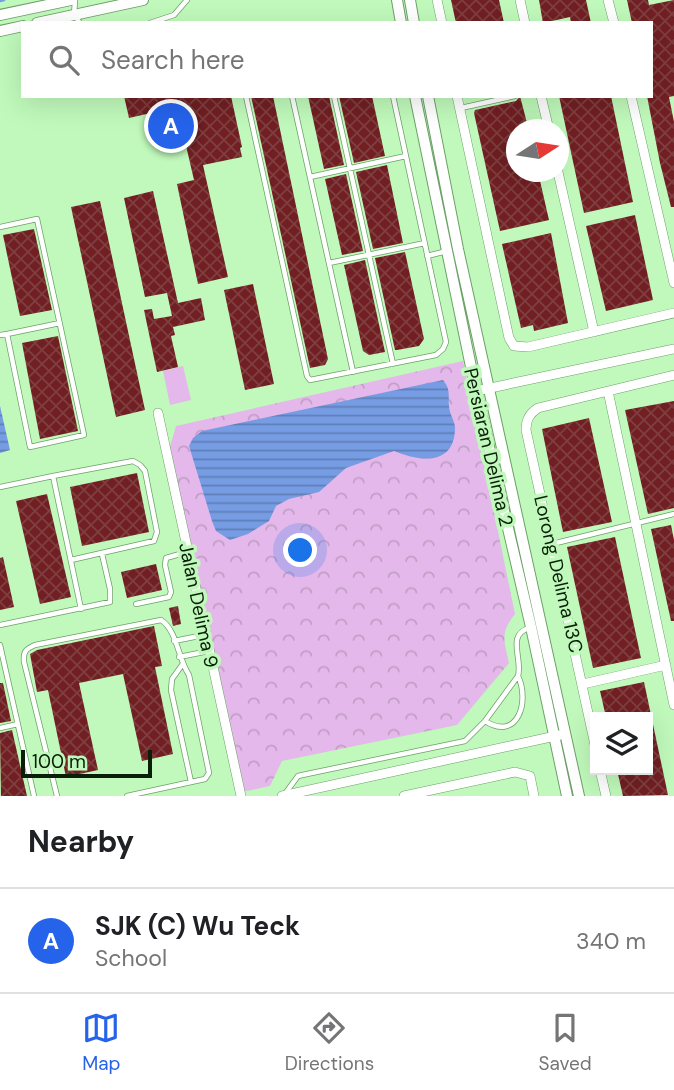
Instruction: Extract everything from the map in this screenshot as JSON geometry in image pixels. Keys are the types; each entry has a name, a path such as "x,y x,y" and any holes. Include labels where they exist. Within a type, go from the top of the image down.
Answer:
{"street":[{"path":"0,15 70,0"},
{"path":"57,21 77,19 87,12 96,0"},
{"path":"103,0 119,5"},
{"path":"87,12 143,0"},
{"path":"397,0 401,21"},
{"path":"410,0 414,21"},
{"path":"438,0 442,21"},
{"path":"520,0 525,21"},
{"path":"608,0 613,21"},
{"path":"0,31 21,26"},
{"name":"Persiaran Delima 2","path":"415,98 445,251 531,627 579,796"},
{"name":"Persiaran Delima 2","path":"428,98 560,735 567,796"},
{"path":"458,98 509,338 514,346 521,348 671,315"},
{"path":"541,98 546,119"},
{"path":"631,98 674,283"},
{"path":"560,182 594,332"},
{"path":"476,391 674,349"},
{"path":"674,375 608,391 674,705"},
{"name":"Lorong Delima 13C","path":"590,720 526,421 538,408 608,391"},
{"name":"Jalan Delima 9","path":"158,414 241,796"},
{"path":"583,684 666,665"},
{"path":"283,796 560,735"},
{"path":"404,796 448,791 515,772 530,776 534,796"},
{"path":"601,775 606,796"}],"lane":[{"path":"70,0 77,19"},
{"path":"157,21 174,15 187,0"},
{"path":"246,98 307,376 313,380 436,355 446,342 393,98"},
{"path":"292,98 353,372"},
{"path":"334,98 393,364"},
{"path":"460,108 506,98"},
{"path":"310,177 406,156"},
{"path":"0,227 37,219 84,435 30,447 7,334"},
{"path":"329,263 425,243"},
{"path":"427,256 458,249"},
{"path":"0,335 60,323"},
{"path":"0,487 132,461 140,465 145,471 157,538 151,544 71,560"},
{"path":"53,476 80,609"},
{"path":"552,544 674,514"},
{"path":"136,604 169,597 171,592 166,558 188,552"},
{"path":"0,625 110,602 110,589 102,554"},
{"path":"57,796 23,655 35,645 161,620 167,624 189,675 209,768 205,779 127,796"},
{"path":"283,796 298,776 458,744 472,736 518,676 520,669 516,638 523,630 531,627"},
{"path":"174,641 205,635"},
{"path":"0,645 34,796"},
{"path":"179,657 209,651"},
{"path":"183,665 172,679 171,690 191,782"},
{"path":"485,722 499,727 511,725 517,720 522,695 518,676"},
{"path":"0,728 18,724"}],"green space":[{"path":"463,361 515,614 504,637 509,663 457,725 282,761 270,786 242,792 168,453 176,426"},
{"path":"183,366 191,400 170,405 163,371"}],"water":[{"path":"443,380 448,389 449,409 455,427 453,440 443,455 425,459 394,451 346,468 319,492 289,499 276,506 269,521 248,534 230,540 216,531 189,446 193,438 202,431"},
{"path":"0,406 10,450 0,453"}],"building":[{"path":"451,0 499,0 504,21 456,21"},
{"path":"539,0 586,0 591,21 571,21 570,17 543,21"},
{"path":"627,0 648,0 649,5 674,0 674,96 669,97 674,122 674,207 671,207 660,163 647,98 653,98 653,21 632,21"},
{"path":"124,98 231,98 242,157 203,165 228,277 198,284 177,184 194,180 177,107 129,118"},
{"path":"251,98 273,98 328,359 325,365 310,368"},
{"path":"308,98 329,98 344,165 324,169"},
{"path":"339,98 372,98 385,156 354,163"},
{"path":"521,98 526,119 506,119 506,182 540,182 549,220 500,231 475,110"},
{"path":"559,98 611,98 633,202 584,213 569,143 569,119 564,119"},
{"path":"387,165 403,243 373,249 356,172"},
{"path":"346,174 363,251 342,255 325,179"},
{"path":"153,191 178,303 201,298 205,320 173,327 175,335 171,336 178,367 157,372 144,310 152,309 154,319 172,316 167,293 145,297 124,198"},
{"path":"100,201 145,410 116,417 71,207"},
{"path":"635,215 653,300 606,311 586,226"},
{"path":"34,229 52,310 20,316 3,235"},
{"path":"551,233 568,323 534,331 533,325 521,328 502,244"},
{"path":"405,252 424,339 419,346 395,350 375,258"},
{"path":"365,260 385,352 369,355 363,351 344,265"},
{"path":"253,284 274,384 245,390 224,290"},
{"path":"58,336 78,431 40,439 22,343"},
{"path":"674,401 674,508 648,514 625,410"},
{"path":"589,418 612,522 563,532 542,429"},
{"path":"137,473 149,532 82,546 70,487"},
{"path":"47,494 71,597 40,604 16,501"},
{"path":"671,525 674,540 674,621 671,621 651,529"},
{"path":"615,537 641,658 593,668 567,547"},
{"path":"3,557 14,607 0,610 0,558"},
{"path":"156,564 162,590 127,598 121,572"},
{"path":"178,606 181,624 173,626 169,608"},
{"path":"154,626 162,666 155,667 173,754 142,761 123,674 79,683 98,770 66,777 48,690 37,692 30,654 37,650"},
{"path":"644,682 650,712 605,712 600,691"},
{"path":"0,683 3,683 11,721 0,723"},
{"path":"653,724 668,795 623,796 618,775 653,775"},
{"path":"12,730 27,796 1,796 0,733"}],"waterway":[{"path":"0,1 4,0"}],"place":[{"name":"SJK (C) Wu Teck","path":"171,126"}]}
